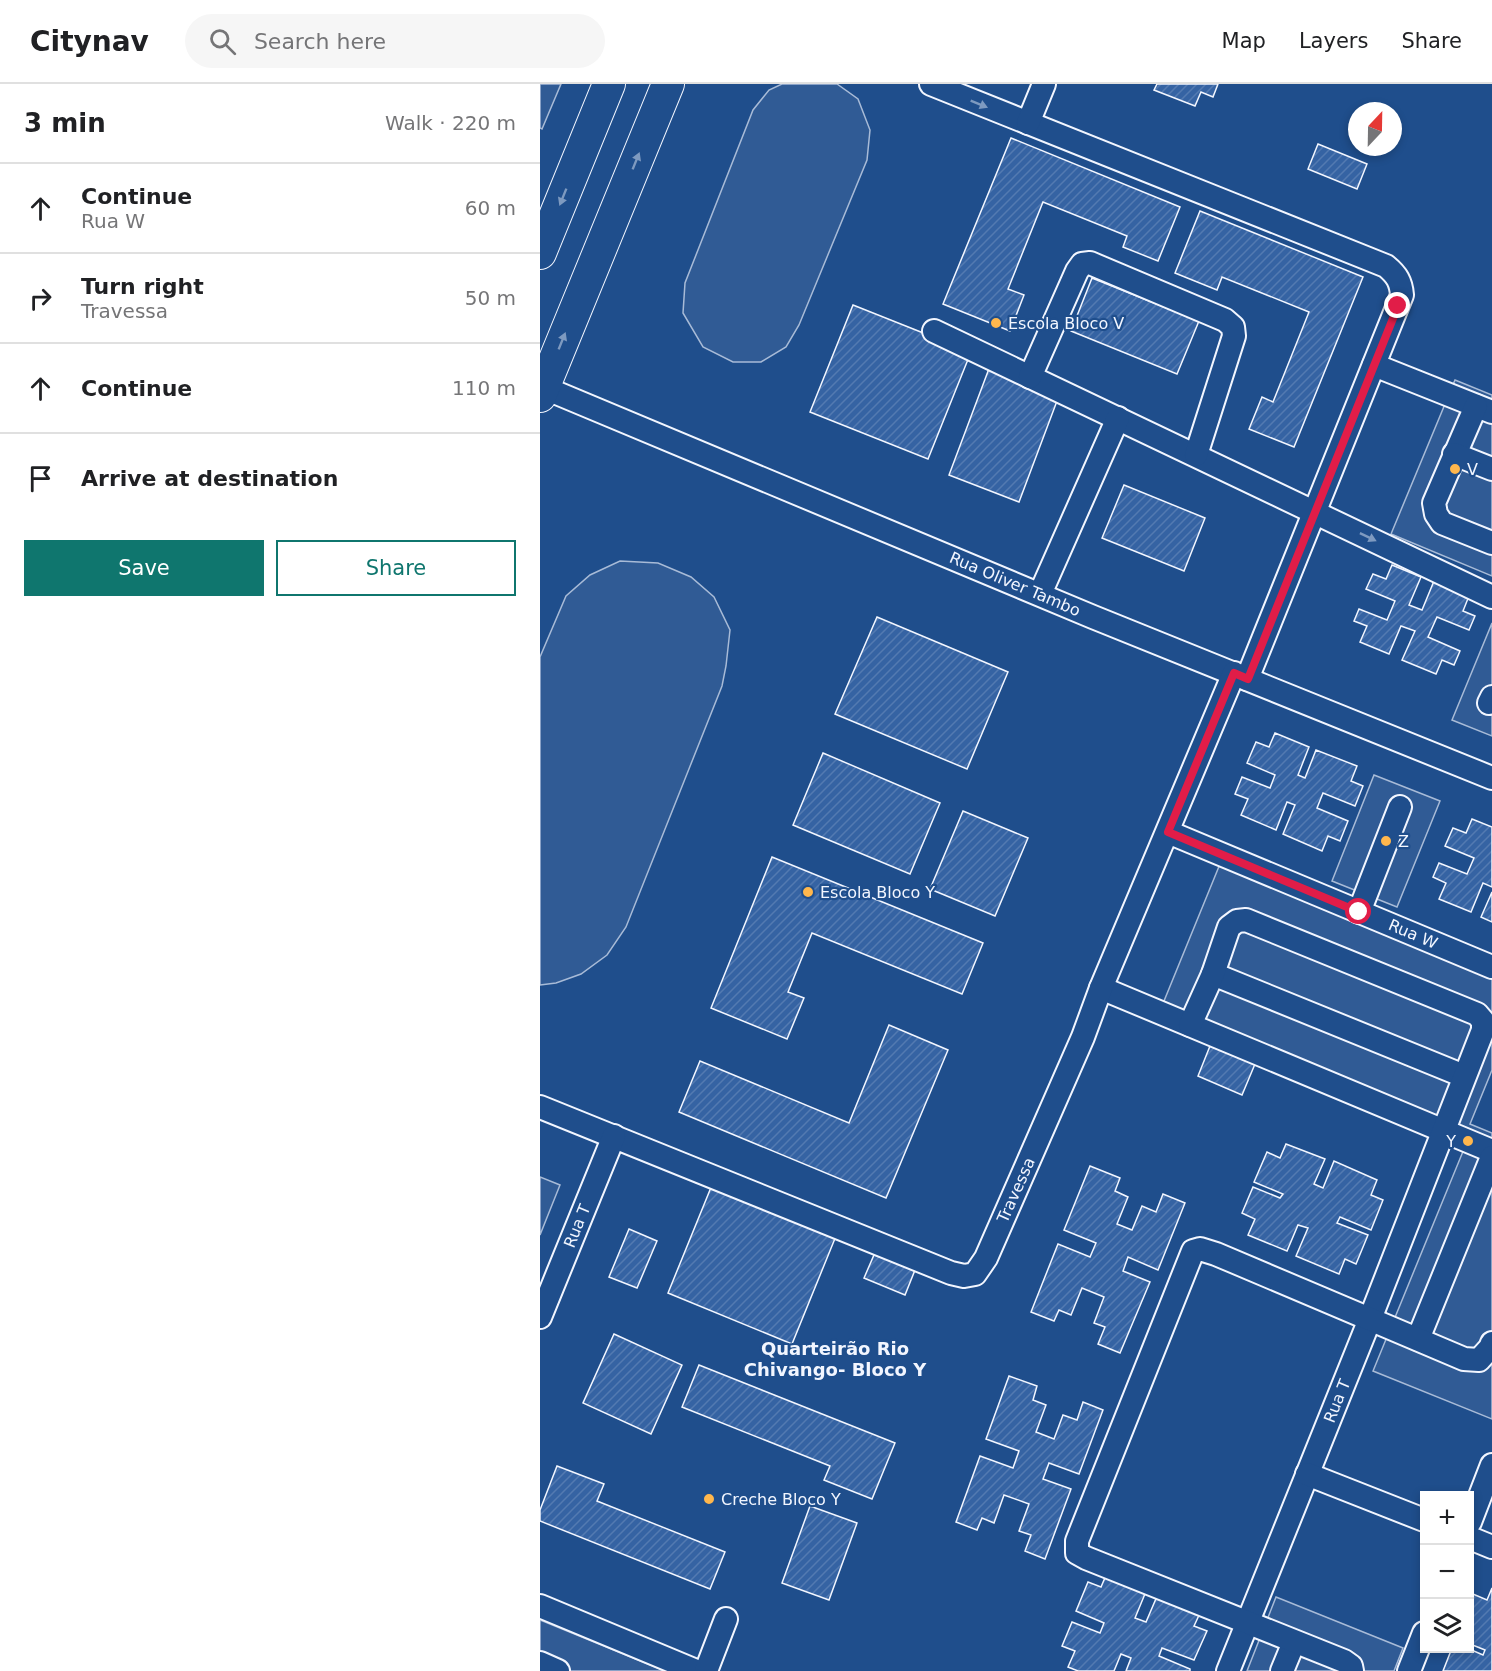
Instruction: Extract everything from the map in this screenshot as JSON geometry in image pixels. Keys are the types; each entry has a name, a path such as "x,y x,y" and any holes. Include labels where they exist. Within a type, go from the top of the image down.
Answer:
{"street":[{"path":"540,253 609,84"},
{"path":"541,389 668,84"},
{"name":"Travessa","path":"540,1107 951,1273 964,1276 975,1274 996,1237 1083,1037 1101,988 1168,832 1315,512 1402,295 1396,274 1386,266 931,84"},
{"path":"1028,123 1044,84"},
{"path":"1030,377 1082,264 1090,263 1225,320 1233,327 1234,336 1196,455"},
{"path":"934,331 1492,597"},
{"path":"1374,364 1484,409 1454,454 1434,503 1436,514 1442,523 1492,543"},
{"name":"Rua Oliver Tambo","path":"541,389 1492,778"},
{"path":"1040,594 1118,418"},
{"path":"1454,454 1492,469"},
{"path":"1359,912 1400,807"},
{"name":"Rua W","path":"1168,832 1492,967"},
{"name":"Rua T","path":"1190,1025 1213,974 1229,927 1237,921 1246,920 1477,1014 1483,1021 1483,1030 1444,1131 1228,1671"},
{"path":"1213,974 1464,1076"},
{"path":"1101,988 1492,1151"},
{"name":"Rua T","path":"540,1317 614,1136"},
{"path":"1418,1339 1492,1156"},
{"path":"1352,1671 1351,1666 1344,1661 1077,1553 1077,1542 1193,1251 1200,1249 1216,1254 1464,1359 1479,1360 1492,1343"},
{"path":"1474,1512 1492,1465"},
{"path":"1307,1474 1420,1518"},
{"path":"1474,1540 1492,1547"},
{"path":"540,1606 659,1664 696,1671"},
{"path":"706,1671 726,1619"},
{"path":"1282,1671 1294,1642"},
{"path":"1409,1671 1420,1645"},
{"path":"540,1663 558,1671"}],"shaded area":[{"path":"540,84 561,84 542,129 540,128"},
{"path":"782,84 837,84 858,99 870,130 867,160 799,325 786,347 761,362 733,362 703,347 683,313 685,283 753,110 769,90"},
{"name":"V","path":"1455,380 1492,395 1492,576 1391,534"},
{"path":"620,561 658,563 691,577 714,597 730,630 726,666 722,686 626,927 607,955 581,974 556,983 540,985 540,657 566,596 590,575"},
{"path":"1492,623 1492,736 1452,720"},
{"name":"Z","path":"1374,775 1440,801 1397,907 1332,881"},
{"name":"Y","path":"1220,864 1492,974 1492,1070 1470,1124 1492,1133 1492,1419 1373,1371 1464,1149 1155,1023"},
{"path":"540,1177 560,1185 540,1235"},
{"path":"1276,1597 1403,1648 1394,1671 1247,1671"},
{"path":"540,1620 665,1671 540,1671"}],"building":[{"path":"1157,84 1218,84 1213,97 1201,92 1195,106 1154,90"},
{"path":"1011,138 1180,207 1158,261 1123,247 1127,236 1043,202 1008,289 1024,295 1010,331 943,304"},
{"path":"1318,144 1367,164 1357,189 1308,169"},
{"path":"1200,211 1363,277 1294,447 1249,429 1262,397 1273,402 1309,312 1222,277 1217,290 1175,273"},
{"path":"1092,278 1199,321 1177,374 1071,331"},
{"path":"853,305 971,352 928,459 810,412"},
{"path":"990,366 1060,393 1019,502 949,475"},
{"path":"1124,485 1205,518 1184,571 1102,538"},
{"path":"1392,565 1421,577 1409,605 1422,610 1434,581 1469,596 1463,611 1475,616 1469,630 1437,617 1428,637 1460,651 1454,665 1442,660 1436,674 1402,660 1415,631 1401,626 1389,654 1360,642 1367,626 1354,621 1359,609 1387,620 1395,601 1366,589 1373,574 1386,579"},
{"path":"877,617 1008,672 967,769 835,714"},
{"path":"1275,733 1309,747 1298,775 1305,778 1316,750 1357,766 1351,781 1363,786 1355,806 1323,793 1317,808 1348,821 1340,841 1328,836 1322,851 1283,834 1295,805 1287,802 1276,830 1241,815 1248,799 1235,794 1242,777 1270,788 1275,775 1247,763 1256,742 1269,747"},
{"path":"823,753 940,803 910,874 793,825"},
{"path":"963,811 1028,838 995,916 930,889"},
{"path":"1472,819 1492,827 1492,887 1483,883 1471,912 1439,899 1446,883 1433,877 1439,863 1467,874 1474,858 1445,846 1453,828 1466,833"},
{"path":"772,857 983,943 962,994 812,933 788,992 804,998 787,1039 711,1008"},
{"path":"1492,892 1492,922 1481,917"},
{"path":"889,1025 948,1050 886,1198 679,1112 700,1061 849,1123"},
{"path":"1210,1046 1255,1064 1242,1095 1198,1076"},
{"path":"1286,1144 1325,1159 1314,1184 1323,1188 1334,1161 1377,1180 1371,1195 1383,1200 1371,1230 1340,1217 1337,1223 1368,1235 1356,1264 1345,1259 1339,1274 1296,1256 1308,1228 1298,1225 1287,1251 1248,1235 1255,1219 1242,1213 1253,1187 1280,1198 1283,1194 1254,1182 1267,1152 1280,1158"},
{"path":"1090,1166 1120,1178 1115,1191 1128,1197 1117,1224 1132,1230 1142,1206 1156,1212 1163,1194 1185,1203 1158,1270 1128,1257 1123,1271 1150,1282 1120,1353 1098,1344 1105,1327 1094,1323 1104,1297 1082,1288 1071,1315 1059,1310 1054,1321 1031,1312 1058,1244 1090,1257 1096,1243 1064,1230"},
{"path":"712,1185 836,1236 792,1344 668,1293"},
{"path":"629,1229 657,1241 637,1288 609,1277"},
{"path":"877,1248 917,1265 905,1295 864,1278"},
{"path":"614,1334 682,1365 651,1434 583,1403"},
{"path":"699,1365 895,1443 872,1499 824,1480 830,1466 682,1407"},
{"path":"1009,1376 1037,1386 1033,1400 1046,1405 1036,1432 1054,1439 1063,1415 1077,1420 1083,1402 1103,1410 1079,1474 1049,1463 1043,1479 1071,1489 1045,1559 1025,1551 1031,1535 1019,1531 1029,1504 1004,1495 994,1523 982,1518 977,1530 956,1522 980,1456 1013,1468 1019,1451 986,1439"},
{"path":"557,1466 604,1484 597,1501 725,1552 710,1589 540,1521 540,1510"},
{"path":"810,1506 857,1523 829,1600 782,1583"},
{"path":"1107,1573 1147,1589 1135,1618 1146,1622 1158,1594 1201,1611 1194,1626 1207,1631 1194,1660 1162,1648 1159,1656 1190,1669 1190,1671 1126,1671 1131,1658 1121,1654 1114,1671 1078,1671 1068,1667 1075,1651 1062,1646 1072,1622 1100,1633 1104,1623 1076,1611 1088,1582 1101,1587"},
{"path":"1492,1588 1492,1671 1443,1671 1450,1653 1474,1653 1474,1651 1483,1655 1485,1650 1474,1646 1474,1594 1487,1600"}],"place":[{"name":"Escola Bloco V","path":"996,323"},
{"name":"V","path":"1455,469"},
{"name":"Z","path":"1386,841"},
{"name":"Escola Bloco Y","path":"808,892"},
{"name":"Y","path":"1468,1141"},
{"name":"Creche Bloco Y","path":"709,1499"}],"district":[{"name":"Quarteirão Rio Chivango- Bloco Y","path":"835,1358"}],"route":[{"path":"1359,912 1168,832 1234,673 1248,679 1398,306"}]}
